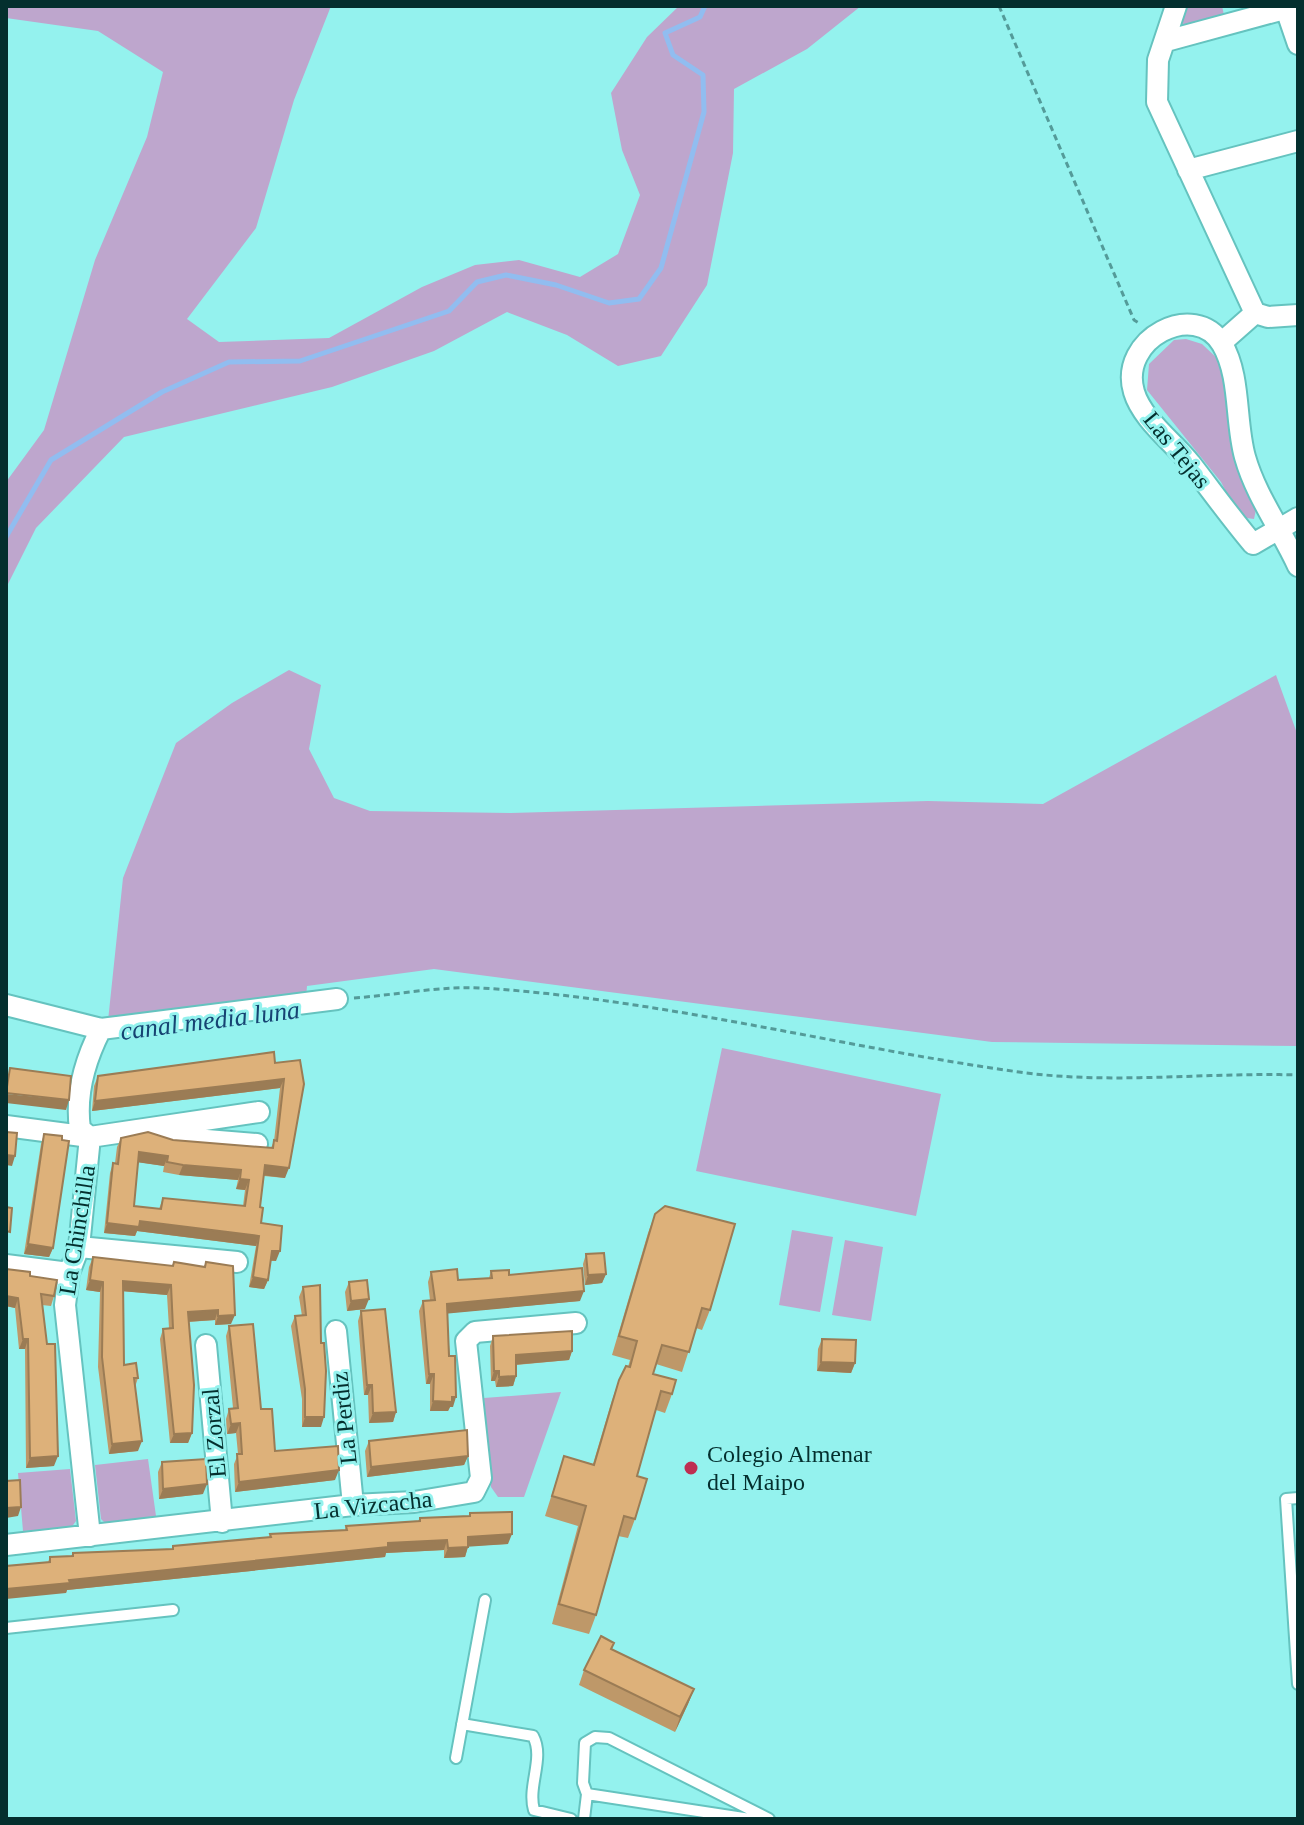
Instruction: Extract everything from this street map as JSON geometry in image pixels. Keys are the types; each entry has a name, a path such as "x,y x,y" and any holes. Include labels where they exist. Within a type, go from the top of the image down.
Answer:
{"street":[{"path":"1176,6 1155,74 1157,102 1255,313 1268,317 1298,315"},
{"path":"1166,41 1290,7 1298,44"},
{"path":"1188,170 1298,141"},
{"path":"1156,333 1175,326 1196,327 1221,343 1255,313"},
{"name":"Las Tejas","path":"1156,333 1135,359 1134,393 1146,412 1253,544 1289,523"},
{"name":"Las Tejas","path":"1221,343 1230,365 1245,458 1258,491 1289,523 1298,566"},
{"path":"6,1005 101,1029 337,999"},
{"name":"La Chinchilla","path":"90,1536 66,1324 69,1273 79,1247 90,1137 80,1129 85,1060 101,1029"},
{"path":"6,1126 90,1137 259,1112"},
{"path":"146,1128 170,1137 257,1144"},
{"path":"79,1247 237,1262"},
{"path":"6,1265 69,1273"},
{"name":"La Vizcacha","path":"6,1545 353,1505 414,1502 474,1492 481,1478 466,1341 475,1332 576,1323"},
{"name":"La Perdiz","path":"336,1331 353,1505"},
{"name":"El Zorzal","path":"206,1345 222,1522"}],"lane":[{"path":"1298,1498 1286,1499 1298,1684"},
{"path":"456,1758 485,1600"},
{"path":"6,1628 173,1610"},
{"path":"462,1724 533,1736 538,1746 530,1799 534,1810 571,1819"},
{"path":"584,1819 587,1794 583,1783 585,1743 595,1737 609,1738 769,1819"},
{"path":"587,1794 750,1819"}],"path":[{"path":"999,6 1134,320 1156,333"},
{"path":"337,999 433,989 479,988 657,1007 1022,1073 1092,1079 1298,1075"}],"shaded area":[{"path":"6,6 331,6 294,100 256,228 187,319 219,342 329,338 422,287 475,265 519,260 580,277 618,254 640,195 622,150 611,93 647,37 679,6 861,6 807,49 734,89 733,153 707,285 661,356 618,366 567,335 507,312 434,351 332,387 124,437 36,528 6,588 6,482 44,430 95,260 147,137 163,72 98,31 6,18"},
{"path":"1187,6 1222,6 1224,15 1181,27"},
{"path":"1186,339 1202,344 1219,360 1257,505 1254,519 1239,517 1221,482 1147,390 1149,364 1174,340"},
{"path":"289,670 321,685 309,749 334,798 370,811 511,813 928,801 1043,804 1276,675 1298,736 1298,1046 992,1042 434,969 307,986 306,998 108,1021 123,878 176,743 232,703"},
{"path":"722,1048 941,1094 916,1216 696,1171"},
{"path":"792,1230 833,1237 820,1312 779,1305"},
{"path":"845,1240 883,1247 871,1321 832,1315"},
{"path":"561,1392 524,1497 498,1497 491,1487 484,1398"},
{"path":"148,1459 156,1516 105,1523 101,1519 95,1465"},
{"path":"70,1469 76,1521 71,1528 23,1531 18,1473"}],"building":[{"path":"274,1052 275,1063 300,1060 304,1084 289,1168 265,1165 261,1223 282,1226 280,1251 272,1251 268,1280 253,1277 259,1236 140,1221 139,1227 107,1223 113,1163 118,1164 121,1138 148,1132 173,1140 273,1148 274,1140 277,1141 284,1079 95,1101 98,1076","holes":["139,1152 168,1156 167,1162 241,1170 240,1179 249,1180 245,1206 163,1198 161,1209 134,1206"]},
{"path":"10,1068 71,1076 69,1100 6,1093"},
{"path":"6,1132 17,1133 15,1156 6,1155"},
{"path":"44,1134 62,1136 62,1140 69,1141 53,1248 28,1244"},
{"path":"665,1206 735,1224 710,1310 702,1308 689,1352 662,1345 653,1374 676,1380 672,1394 661,1391 637,1476 647,1479 635,1519 624,1516 596,1615 559,1604 586,1506 552,1496 564,1456 594,1465 619,1380 626,1366 630,1367 637,1341 619,1336 655,1214"},
{"path":"6,1207 12,1208 10,1232 6,1231"},
{"path":"604,1253 606,1274 588,1275 586,1254"},
{"path":"93,1257 173,1266 174,1262 205,1267 206,1262 233,1266 235,1315 218,1316 218,1310 188,1312 194,1385 192,1433 174,1434 163,1329 173,1328 171,1285 123,1281 124,1365 136,1363 138,1378 134,1378 142,1441 112,1444 102,1357 103,1282 90,1280"},
{"path":"582,1268 584,1291 447,1304 449,1356 455,1356 456,1397 452,1397 452,1402 433,1401 434,1374 429,1374 423,1301 435,1300 431,1272 457,1269 458,1280 492,1278 491,1271 509,1270 509,1275"},
{"path":"6,1269 57,1280 54,1296 41,1294 47,1344 55,1344 58,1456 30,1458 28,1339 23,1339 18,1298 6,1296"},
{"path":"367,1280 369,1299 351,1301 349,1282"},
{"path":"320,1285 321,1343 324,1343 326,1371 324,1417 305,1417 305,1389 295,1316 306,1315 303,1287"},
{"path":"385,1309 396,1412 373,1413 372,1385 367,1385 361,1311"},
{"path":"253,1324 261,1409 272,1409 275,1451 338,1446 339,1470 239,1482 237,1454 242,1454 240,1423 231,1424 229,1409 238,1408 229,1326"},
{"path":"572,1331 572,1351 516,1355 516,1376 499,1377 499,1371 494,1371 493,1336"},
{"path":"822,1339 856,1340 855,1363 821,1362"},
{"path":"467,1430 468,1456 371,1467 369,1441"},
{"path":"206,1459 207,1484 163,1489 162,1462"},
{"path":"20,1480 21,1507 6,1508 6,1481"},
{"path":"512,1512 512,1534 468,1537 468,1547 448,1548 447,1540 388,1543 388,1547 6,1589 6,1566 50,1562 50,1557 73,1556 73,1553 173,1549 173,1546 271,1537 270,1534 347,1530 346,1526 470,1516 470,1513"},
{"path":"601,1636 614,1643 611,1649 694,1689 680,1717 584,1670"}],"waterway":[{"path":"6,537 51,460 162,392 229,362 300,361 449,311 477,282 506,275 556,285 609,303 639,299 661,268 704,112 703,75 673,55 665,33 700,17 705,6"}],"place":[{"name":"Colegio Almenar del Maipo","path":"691,1468"}],"water label":[{"name":"canal media luna","path":"210,1020"}]}
